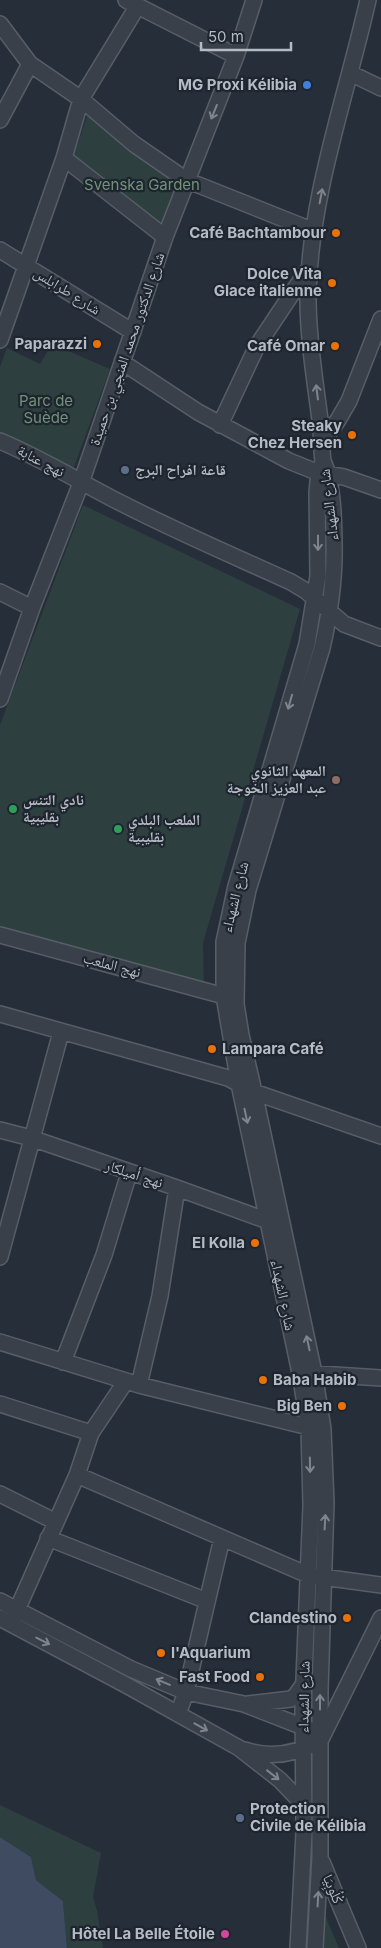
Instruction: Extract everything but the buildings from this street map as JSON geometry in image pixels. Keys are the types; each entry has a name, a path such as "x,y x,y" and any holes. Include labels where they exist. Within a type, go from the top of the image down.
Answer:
{"street":[{"name":"شارع الدكتور محمد المنجي بن حميدة","path":"0,699 32,608 81,483 165,237 236,56 254,0"},
{"path":"323,469 323,441 308,301 310,268 314,231 332,136 368,0"},
{"path":"0,340 64,158 81,99 131,4 236,56"},
{"path":"0,24 30,64 81,99 134,144 186,180 314,231"},
{"path":"0,120 30,64"},
{"path":"350,73 381,88"},
{"path":"64,158 165,237"},
{"name":"شارع طرابلس","path":"0,250 133,332"},
{"path":"220,425 257,346 310,268"},
{"path":"323,441 338,420 348,401 381,318"},
{"path":"122,362 198,412 289,461 323,469 381,490"},
{"name":"نهج عنابة","path":"0,441 48,463 81,483 144,515 291,582 306,591 344,624 381,638"},
{"name":"شارع الشهداء","path":"307,1373 268,1221 239,1084 224,996 236,886 307,644 316,599 318,576 317,492 323,469"},
{"name":"شارع الشهداء","path":"298,1948 304,1833 303,1728 308,1575 326,1503 307,1373 254,1092 241,1035 236,1004 231,943 322,648 330,611 334,581 334,543 323,469"},
{"path":"0,592 32,608"},
{"name":"نهج الملعب","path":"0,935 224,996"},
{"path":"0,1014 228,1078 254,1092 381,1136"},
{"path":"0,1256 30,1138 61,1032"},
{"name":"نهج أميلكار","path":"0,1130 30,1138 268,1221"},
{"path":"63,1362 104,1255 129,1173"},
{"path":"9,1618 77,1475 91,1433 133,1383 160,1296 177,1188"},
{"path":"0,1342 133,1383 316,1429"},
{"path":"307,1373 381,1378"},
{"path":"0,1404 91,1433"},
{"path":"77,1475 308,1575 324,1579 381,1585"},
{"path":"0,1494 56,1522"},
{"path":"48,1538 207,1601"},
{"path":"178,1714 186,1692 222,1538"},
{"name":"شارع الشهداء","path":"315,1948 320,1858 320,1737 324,1579 317,1543"},
{"path":"0,1601 9,1618 239,1748 280,1780 304,1805"},
{"path":"9,1618 186,1692 244,1704 320,1737"},
{"path":"239,1748 264,1755 278,1755 303,1750 320,1737 381,1618"},
{"path":"244,1704 291,1699 304,1685"},
{"name":"كْلُوبِيَا","path":"304,1833 320,1858 358,1948"}],"green space":[{"name":"Svenska Garden","path":"88,113 179,176 160,231 70,167"},
{"name":"Parc de Suède","path":"52,344 110,369 71,475 0,443 0,367 7,348 40,364"},
{"name":"الملعب البلدي بقليبية","path":"83,505 300,609 203,943 204,991 0,933 0,725"},
{"path":"0,1805 101,1853 93,1897 103,1948 67,1948 63,1901 36,1880 31,1857 0,1837"},
{"path":"318,1899 339,1948 317,1948"}],"water":[{"path":"0,1837 31,1857 36,1880 63,1901 67,1948 0,1948"}],"place":[{"name":"MG Proxi Kélibia","path":"307,85"},
{"name":"Café Bachtambour","path":"336,233"},
{"name":"Dolce Vita Glace italienne","path":"332,283"},
{"name":"Paparazzi","path":"97,344"},
{"name":"Café Omar","path":"335,346"},
{"name":"Steaky Chez Hersen","path":"352,435"},
{"name":"قاعة افراح البرج","path":"125,470"},
{"name":"المعهد الثانوي عبد العزيز الخوجة","path":"336,780"},
{"name":"نادي التنس بقليبية","path":"13,809"},
{"name":"الملعب البلدي بقليبية","path":"118,829"},
{"name":"Lampara Café","path":"212,1049"},
{"name":"El Kolla","path":"255,1243"},
{"name":"Baba Habib","path":"263,1380"},
{"name":"Big Ben","path":"342,1406"},
{"name":"Clandestino","path":"347,1618"},
{"name":"l'Aquarium","path":"161,1653"},
{"name":"Fast Food","path":"260,1677"},
{"name":"Protection Civile de Kélibia","path":"240,1818"},
{"name":"Hôtel La Belle Étoile","path":"225,1934"}]}
